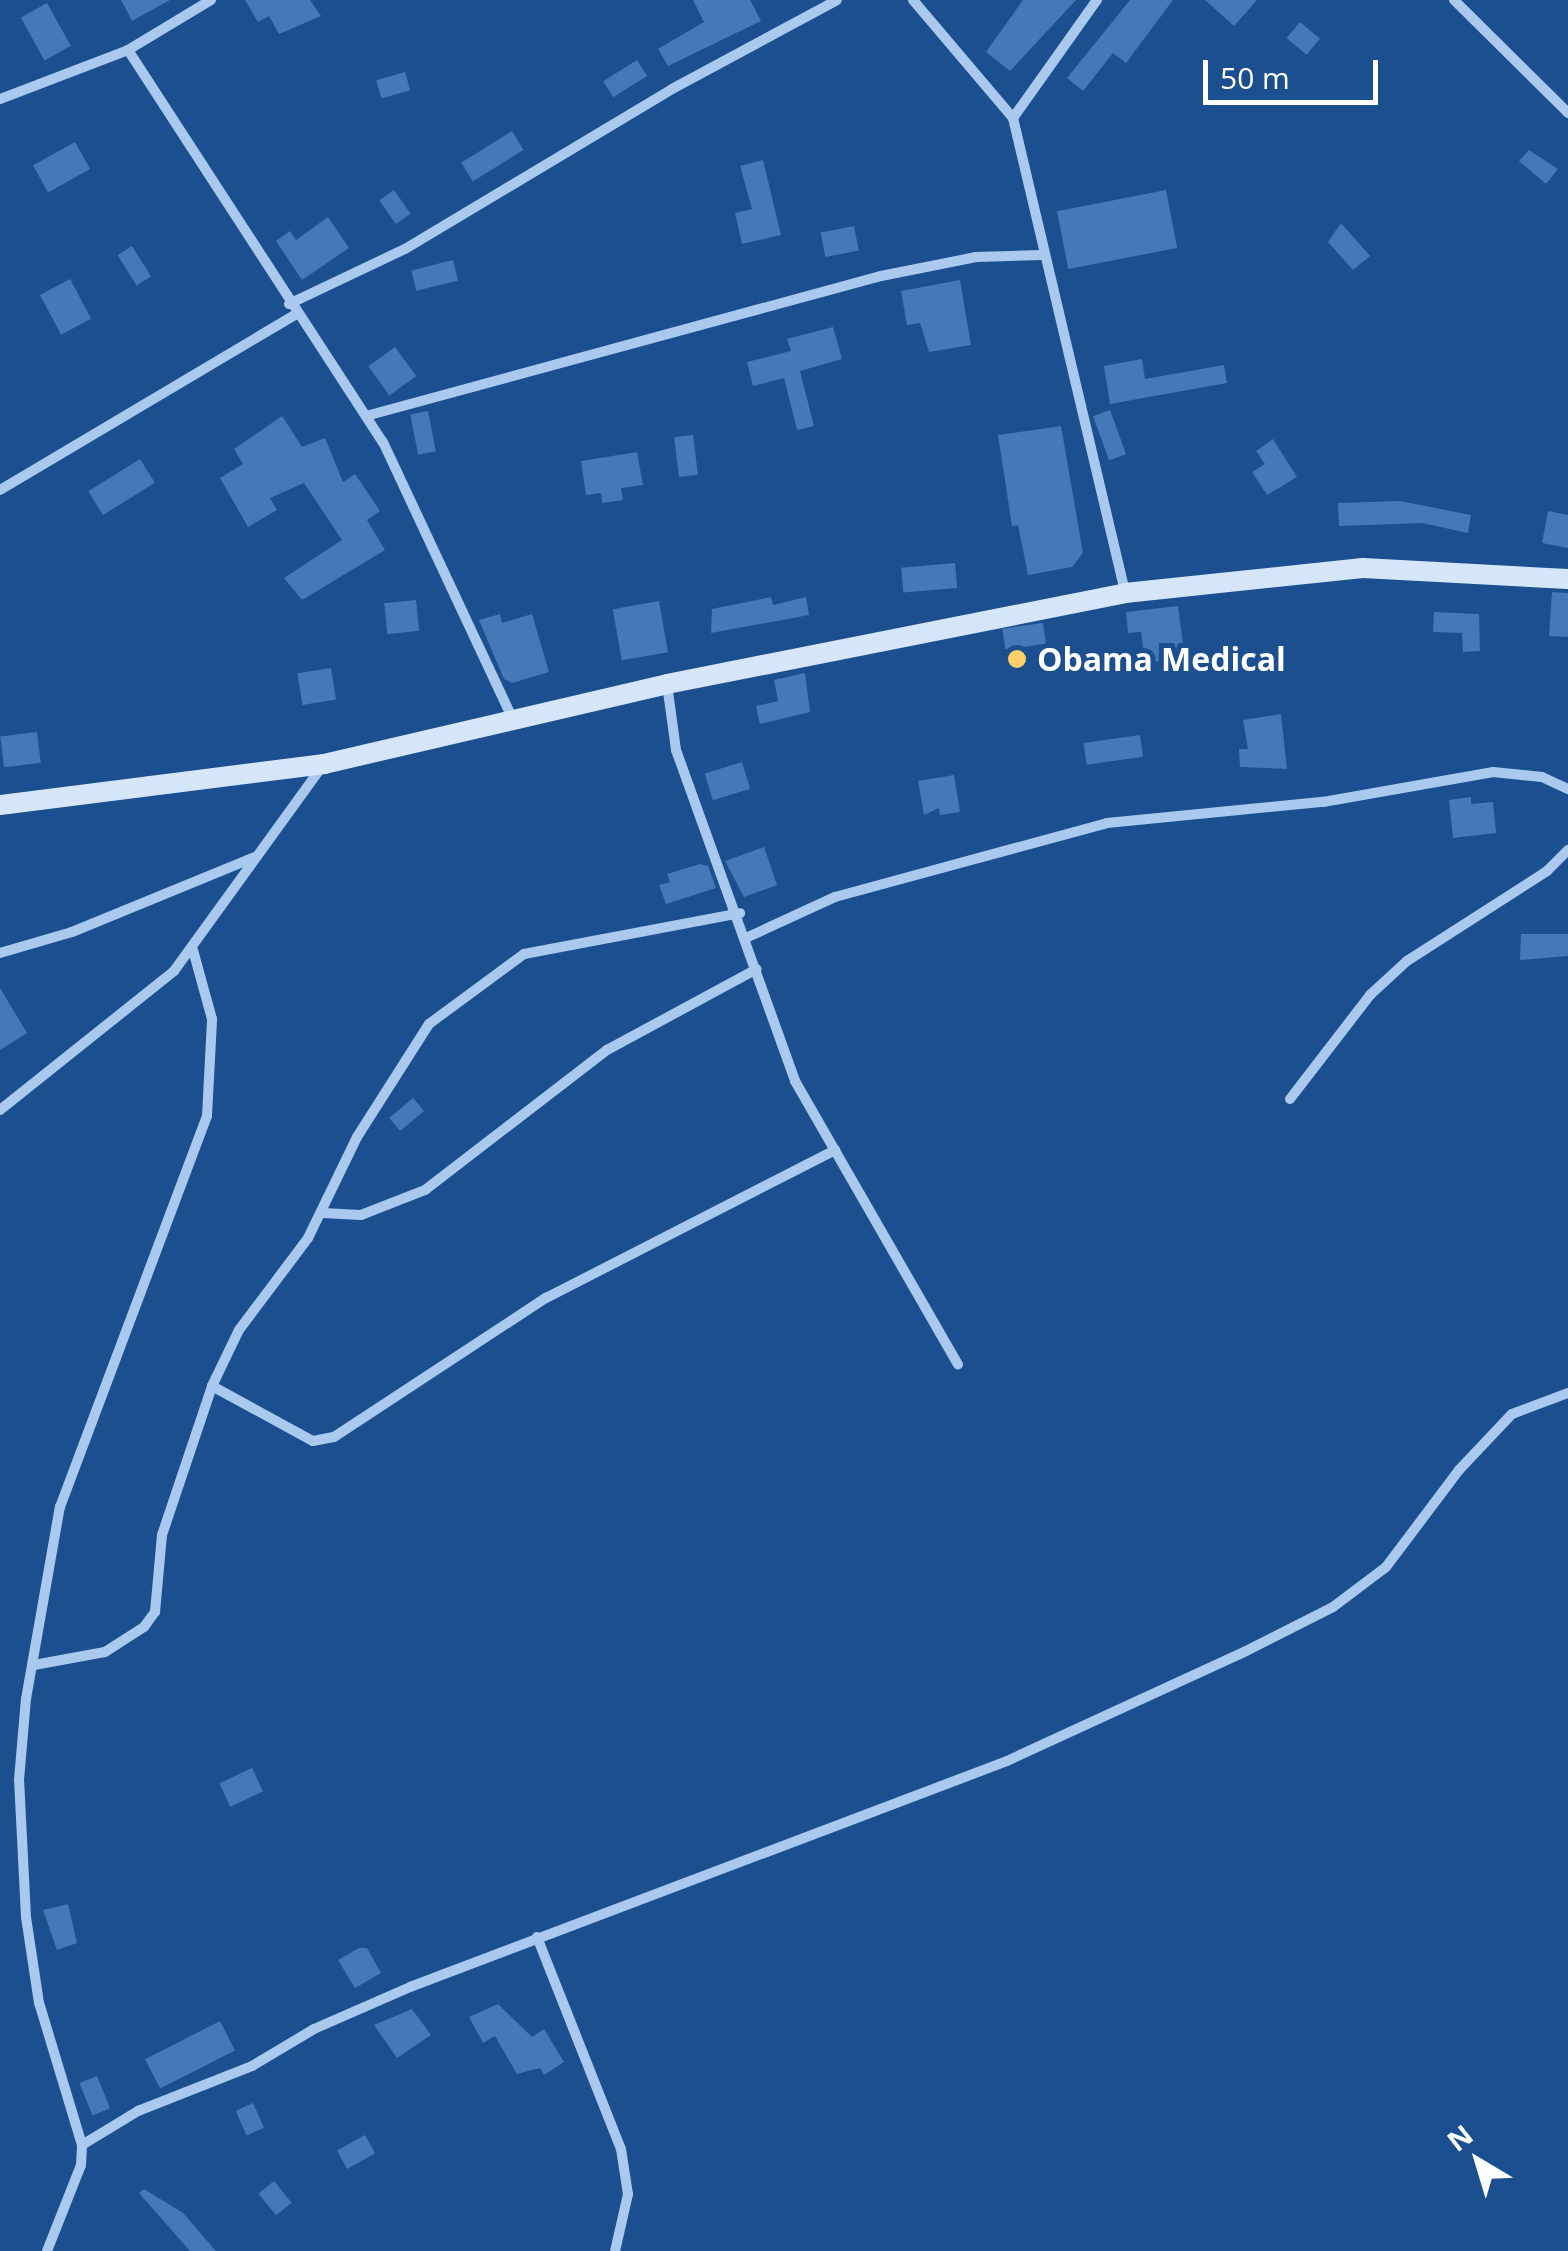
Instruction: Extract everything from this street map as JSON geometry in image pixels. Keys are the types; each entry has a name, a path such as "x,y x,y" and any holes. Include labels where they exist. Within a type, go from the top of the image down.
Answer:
{"street":[{"path":"0,99 128,50 210,0"},
{"path":"0,490 293,309 405,248 672,89 837,0"},
{"path":"912,0 1013,118 1041,254 1125,593"},
{"path":"1013,118 1097,0"},
{"path":"1454,0 1568,112"},
{"path":"128,50 366,416 514,722"},
{"path":"366,416 881,276 976,257 1041,254"},
{"path":"0,805 324,764 667,684 1125,593 1363,568 1568,579"},
{"path":"667,684 676,750 740,914 795,1081 958,1364"},
{"path":"0,1110 152,992 193,950 324,764"},
{"path":"748,937 835,897 1107,823 1323,802 1493,772 1528,774 1568,790"},
{"path":"1290,1099 1370,995 1406,961 1547,871 1568,850"},
{"path":"0,953 72,932 256,857"},
{"path":"34,1666 105,1652 144,1627 155,1612 162,1534 212,1386 239,1330 322,1213 340,1169 402,1062 429,1024 474,987 524,954 550,946 740,914"},
{"path":"48,2251 80,2165 82,2145 39,2003 26,1917 19,1780 60,1507 207,1116 212,1019 193,950"},
{"path":"322,1213 376,1212 425,1190 607,1050 757,969"},
{"path":"212,1386 312,1441 334,1437 546,1298 835,1150"},
{"path":"82,2145 138,2111 252,2066 314,2029 538,1938 1007,1761 1332,1606 1400,1554 1459,1470 1512,1414 1568,1393"},
{"path":"538,1938 621,2149 628,2194 616,2251"}],"building":[{"path":"121,0 170,0 132,21"},
{"path":"245,0 310,0 321,16 279,34 269,16 258,22"},
{"path":"693,0 750,0 761,21 668,66 658,49 704,22"},
{"path":"1023,0 1076,0 1010,71 986,52"},
{"path":"1130,0 1173,0 1126,63 1113,53 1083,91 1067,78"},
{"path":"1205,0 1257,0 1234,26"},
{"path":"47,3 71,46 45,60 21,18"},
{"path":"1300,22 1320,39 1306,55 1287,38"},
{"path":"637,60 647,76 613,97 603,81"},
{"path":"405,72 410,90 381,99 376,80"},
{"path":"512,131 524,150 473,181 461,163"},
{"path":"75,142 90,169 48,192 33,165"},
{"path":"1529,150 1558,169 1546,184 1519,161"},
{"path":"763,160 781,235 742,244 735,213 752,209 740,166"},
{"path":"394,190 411,214 396,224 379,200"},
{"path":"1166,190 1177,248 1068,269 1057,211"},
{"path":"328,217 349,248 302,280 276,241 290,231 296,240"},
{"path":"1341,223 1370,256 1353,270 1328,242"},
{"path":"854,226 859,251 825,257 821,232"},
{"path":"132,246 151,277 137,286 118,255"},
{"path":"453,260 458,280 416,291 411,270"},
{"path":"70,279 91,319 61,335 40,295"},
{"path":"960,280 971,345 929,352 920,323 907,325 901,291"},
{"path":"833,327 842,359 800,371 814,426 797,430 784,378 753,386 747,362 791,351 787,339"},
{"path":"395,347 416,376 389,396 368,366"},
{"path":"1142,359 1145,379 1224,365 1227,383 1110,404 1104,366"},
{"path":"1110,410 1126,454 1109,460 1093,416"},
{"path":"428,411 436,451 418,455 410,414"},
{"path":"282,416 302,447 325,438 343,482 355,474 380,511 367,520 385,550 302,600 284,578 342,540 304,483 270,498 277,510 248,527 220,478 243,464 234,449"},
{"path":"1061,426 1083,553 1072,567 1028,575 1018,525 1012,526 998,435"},
{"path":"693,435 698,475 679,477 674,437"},
{"path":"1273,439 1297,477 1267,495 1252,472 1265,464 1256,451"},
{"path":"637,452 643,485 621,488 623,500 602,503 601,493 586,495 581,461"},
{"path":"140,459 155,483 103,515 88,491"},
{"path":"1400,501 1471,515 1468,533 1422,523 1339,526 1338,503"},
{"path":"1548,511 1568,515 1568,548 1542,543"},
{"path":"955,563 957,588 903,593 901,568"},
{"path":"1552,592 1568,593 1568,637 1549,636"},
{"path":"771,597 773,605 806,597 809,615 711,633 712,609"},
{"path":"416,600 419,631 387,634 384,603"},
{"path":"659,601 668,652 622,660 613,609"},
{"path":"1178,606 1185,658 1145,663 1141,632 1128,633 1126,612"},
{"path":"1434,612 1479,614 1480,651 1463,652 1462,633 1433,632"},
{"path":"500,614 502,623 532,614 549,672 512,683 504,679 479,620"},
{"path":"1043,623 1046,644 1005,650 1002,629"},
{"path":"331,668 336,700 302,705 297,673"},
{"path":"805,673 810,712 760,724 756,706 778,701 774,680"},
{"path":"1281,714 1287,769 1240,767 1239,749 1248,749 1243,720"},
{"path":"37,732 41,763 4,767 0,737"},
{"path":"1140,735 1143,757 1087,765 1084,743"},
{"path":"742,762 750,789 713,800 705,773"},
{"path":"954,775 960,812 940,815 939,808 924,815 918,781"},
{"path":"1471,797 1471,804 1493,802 1496,833 1453,838 1449,800"},
{"path":"764,847 777,885 744,897 725,861"},
{"path":"700,864 708,866 716,888 666,904 659,885 670,882 667,874"},
{"path":"1521,934 1568,934 1568,956 1520,960"},
{"path":"0,988 27,1033 0,1050"},
{"path":"413,1098 424,1111 400,1131 389,1118"},
{"path":"252,1768 263,1792 230,1807 219,1783"},
{"path":"68,1904 77,1943 57,1950 43,1910"},
{"path":"359,1948 367,1948 381,1973 355,1988 338,1960"},
{"path":"498,2004 532,2037 544,2029 564,2062 544,2075 540,2068 517,2074 495,2036 483,2043 469,2017"},
{"path":"412,2009 431,2035 397,2058 374,2025"},
{"path":"220,2021 235,2050 160,2089 145,2059"},
{"path":"97,2076 110,2108 92,2116 79,2083"},
{"path":"253,2103 264,2128 247,2135 236,2111"},
{"path":"365,2135 375,2153 347,2169 337,2151"},
{"path":"274,2181 292,2203 276,2215 258,2194"},
{"path":"144,2189 183,2213 216,2251 190,2251 139,2193"}],"place":[{"name":"Obama Medical","path":"1017,659"}]}
